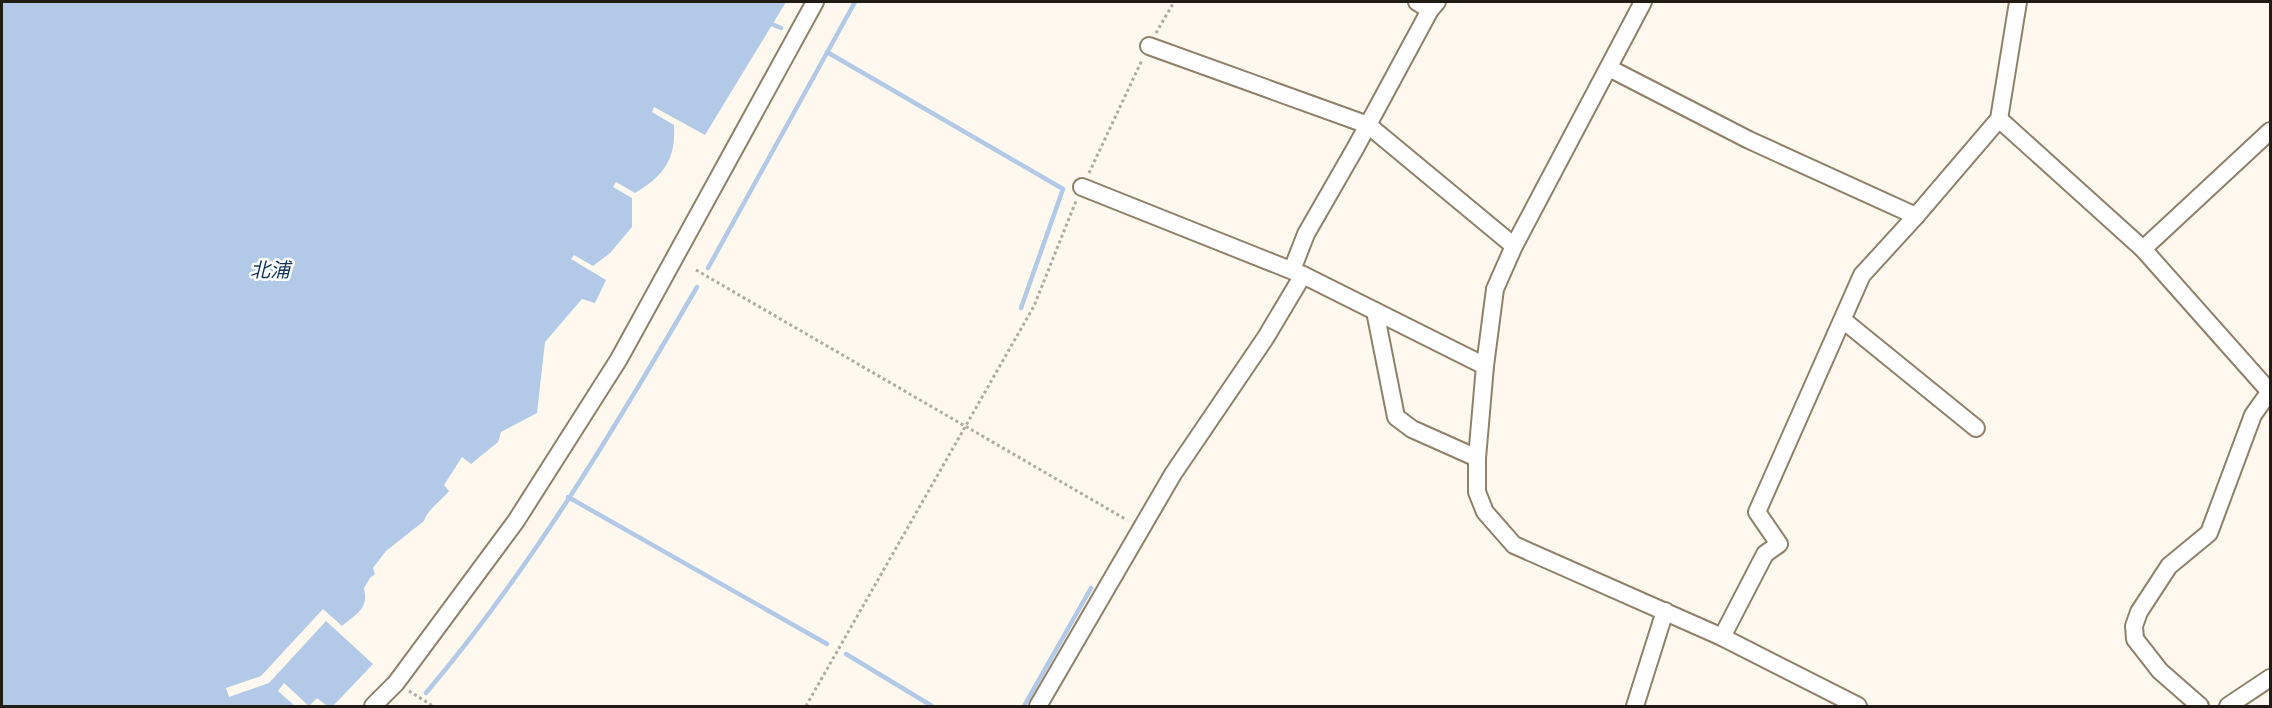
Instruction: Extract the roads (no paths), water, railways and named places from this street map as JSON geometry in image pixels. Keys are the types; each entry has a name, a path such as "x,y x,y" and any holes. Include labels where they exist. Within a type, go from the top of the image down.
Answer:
{"street":[{"path":"373,706 396,683 516,521 619,359 815,2"},
{"path":"1643,2 1514,246 1495,289 1485,366 1477,458 1477,492 1485,512 1514,545 1665,611 1858,706"},
{"path":"1722,638 1765,554 1779,544 1757,512 1862,275 1999,119 2014,2"},
{"path":"1038,706 1173,474 1266,337 1298,272 1306,234 1368,125 1428,4"},
{"path":"1149,46 1368,125 1514,246"},
{"path":"1609,68 1749,140 1916,216"},
{"path":"1999,119 2143,249 2270,391 2253,416 2209,533 2169,566 2139,612 2134,626 2135,639 2160,671 2200,706"},
{"path":"2143,249 2271,130"},
{"path":"1082,187 1298,272 1485,366"},
{"path":"1375,311 1396,417 1412,429 1477,458"},
{"path":"1843,320 1976,428"},
{"path":"1635,706 1665,611"},
{"path":"2228,706 2271,678"}],"water":[{"name":"北浦","path":"2,2 786,2 705,135 654,107 652,112 674,125 673,148 670,157 661,173 635,193 616,182 613,187 632,198 632,227 610,253 593,266 574,255 571,259 606,280 595,303 582,299 545,342 537,413 501,432 498,442 471,464 462,457 444,485 449,491 431,509 424,521 386,551 373,568 375,574 364,588 365,601 357,614 342,626 323,609 261,676 226,688 229,697 269,683 326,621 373,664 333,706 327,706 317,698 309,706 284,683 278,691 295,706 2,706"}],"waterway":[{"path":"708,268 855,2"},
{"path":"767,22 781,28"},
{"path":"827,52 1063,189 1021,308"},
{"path":"426,693 501,597 536,547 603,445 697,287"},
{"path":"568,497 827,644"},
{"path":"1024,706 1091,588"},
{"path":"846,654 932,706"}]}
